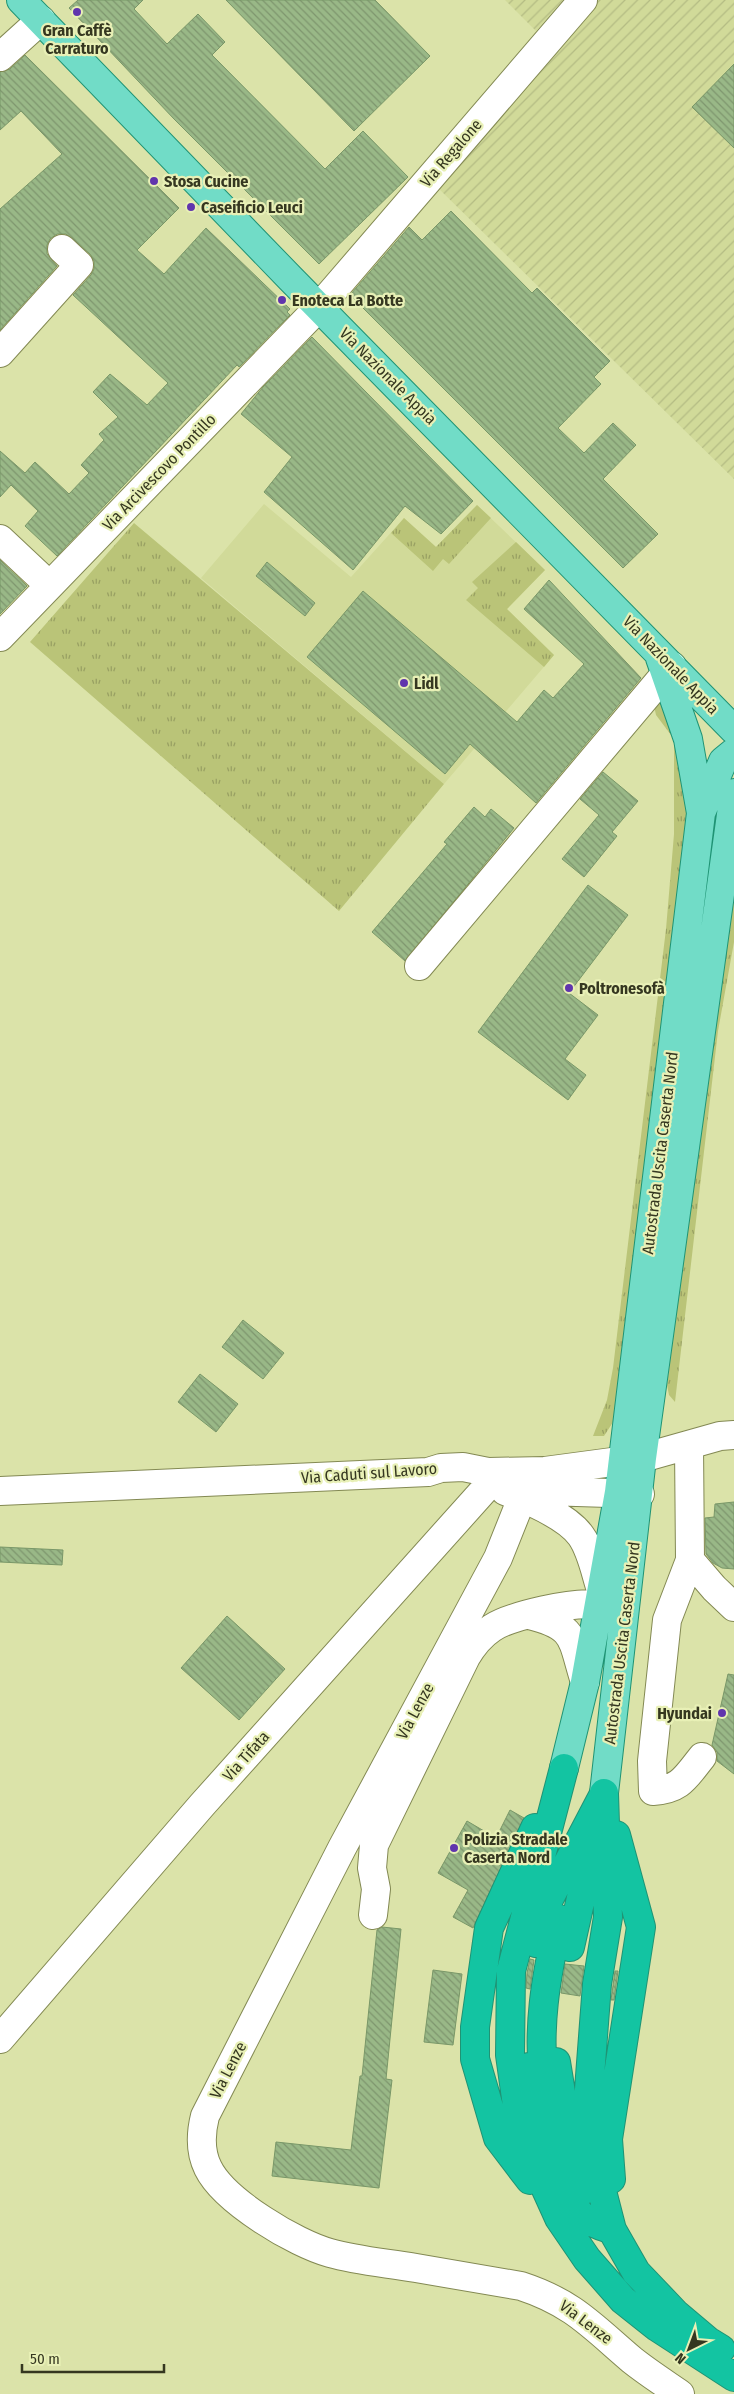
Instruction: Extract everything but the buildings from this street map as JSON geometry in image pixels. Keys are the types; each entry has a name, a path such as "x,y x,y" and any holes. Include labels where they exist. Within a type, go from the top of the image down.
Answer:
{"highway":[{"path":"564,1768 510,1971 510,2055 521,2134 559,2218 588,2259 623,2300 657,2327 734,2377"},
{"path":"604,1793 608,1917 597,1984 586,2129 612,2230"},
{"path":"604,1793 548,1901 528,1974 528,2058 547,2147 564,2190 582,2216 612,2230"},
{"path":"604,1793 563,1979 556,2063 561,2103 575,2166 590,2201 612,2230 636,2272 676,2314 708,2341 734,2356"}],"main road":[{"name":"Via Nazionale Appia","path":"21,0 665,663 734,730"},
{"path":"665,663 688,739 701,813"},
{"path":"701,813 724,762 734,752"},
{"name":"Autostrada Uscita Caserta Nord","path":"564,1768 584,1682 599,1596 625,1477 720,890 734,792"},
{"name":"Autostrada Uscita Caserta Nord","path":"604,1793 628,1598 625,1477 701,813"},
{"path":"720,890 734,858"}],"street":[{"name":"Via Regalone","path":"319,307 583,0"},
{"path":"0,57 41,20"},
{"path":"0,353 79,265 62,249"},
{"name":"Via Arcivescovo Pontillo","path":"0,637 48,585 319,307"},
{"path":"0,539 48,585"},
{"path":"418,966 665,663"},
{"path":"515,1485 625,1477 689,1445 720,1436 734,1435"},
{"path":"689,1445 690,1560 667,1620 652,1761 653,1791 669,1790 683,1780 702,1757"},
{"name":"Via Caduti sul Lavoro","path":"0,1491 428,1472 441,1468 463,1468 515,1485"},
{"name":"Autostrada Uscita Caserta Nord","path":"515,1485 582,1536 599,1596"},
{"name":"Via Tifata","path":"0,2039 202,1804 515,1485"},
{"name":"Via Lenze","path":"515,1485 498,1558 342,1848 205,2116 202,2130 203,2153 208,2169 223,2186 257,2216 295,2239 331,2254 521,2286 541,2293 570,2307 634,2361 680,2394"},
{"path":"690,1560 714,1588 734,1607"},
{"path":"373,1914 376,1890 372,1868 374,1845 466,1657 476,1641 492,1628 508,1620 569,1606 599,1596 610,1611 616,1623 593,1776 604,1793"},
{"path":"528,1615 550,1621 565,1629 571,1637 584,1682"}],"shaded area":[{"path":"505,0 563,0 536,31"},
{"path":"597,0 734,0 734,479 435,185 511,101"},
{"path":"264,504 351,577 404,518 436,547 477,505 545,570 507,609 554,655 444,784 201,578"}],"green space":[{"path":"477,505 491,518 449,564 443,559 433,571 391,533 404,518 436,547"},
{"path":"134,523 444,784 339,911 30,642"},
{"path":"516,542 545,570 507,609 554,655 544,667 466,600 478,588 472,582"},
{"path":"661,697 673,720 690,817 621,1410 604,1436 593,1436 607,1400 613,1368 666,929 674,834 674,739 656,715 654,706"},
{"path":"734,889 734,942 718,1031 675,1402 669,1395 667,1385 711,1028"}],"place":[{"name":"Gran Caffè Carraturo","path":"77,12"},
{"name":"Stosa Cucine","path":"154,181"},
{"name":"Caseificio Leuci","path":"191,207"},
{"name":"Enoteca La Botte","path":"282,300"},
{"name":"Lidl","path":"404,683"},
{"name":"Poltronesofà","path":"569,988"},
{"name":"Hyundai","path":"722,1713"},
{"name":"Polizia Stradale Caserta Nord","path":"454,1848"}]}
